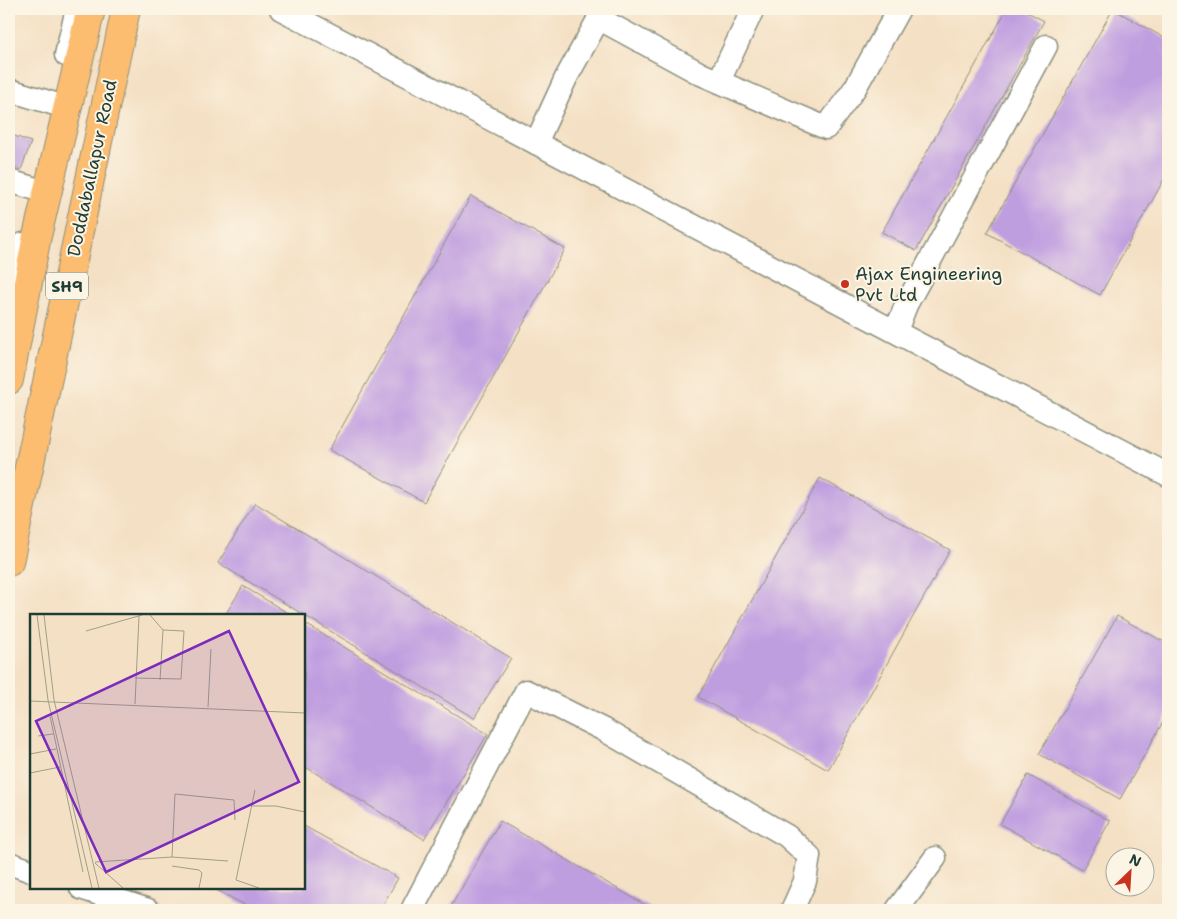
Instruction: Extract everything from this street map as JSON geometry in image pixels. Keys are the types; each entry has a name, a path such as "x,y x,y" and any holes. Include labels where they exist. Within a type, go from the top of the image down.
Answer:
{"main road":[{"name":"Doddaballapur Road","path":"9,380 37,236 91,9"},
{"name":"Doddaballapur Road","path":"9,562 126,9"}],"street":[{"path":"10,290 36,189 77,9"},
{"path":"281,9 1168,475"},
{"path":"719,81 753,9"},
{"path":"536,143 566,78 601,13 701,74 826,128 855,88 900,9"},
{"path":"896,331 906,305 1046,46"},
{"path":"9,90 55,104"},
{"path":"9,181 36,189"},
{"path":"412,910 526,691 604,730 787,836 809,856 805,881 792,910"},
{"path":"896,910 936,858"},
{"path":"9,863 30,871"},
{"path":"84,889 148,910"}],"building":[{"path":"1007,9 1022,9 1044,21 916,251 882,232"},
{"path":"1113,9 1168,40 1168,172 1100,295 987,233"},
{"path":"9,134 31,142 21,170 9,166"},
{"path":"471,196 565,249 424,502 329,450"},
{"path":"820,478 950,550 828,770 698,697"},
{"path":"255,503 511,658 474,718 218,563"},
{"path":"243,586 289,614 226,614"},
{"path":"1117,616 1168,644 1168,713 1120,799 1039,754"},
{"path":"305,624 488,734 424,839 305,767"},
{"path":"1028,775 1110,821 1082,870 1000,824"},
{"path":"500,821 654,910 449,910"},
{"path":"305,827 398,878 380,910 254,910 215,889 305,889"}],"place":[{"name":"Ajax Engineering Pvt Ltd","path":"845,284"}]}
